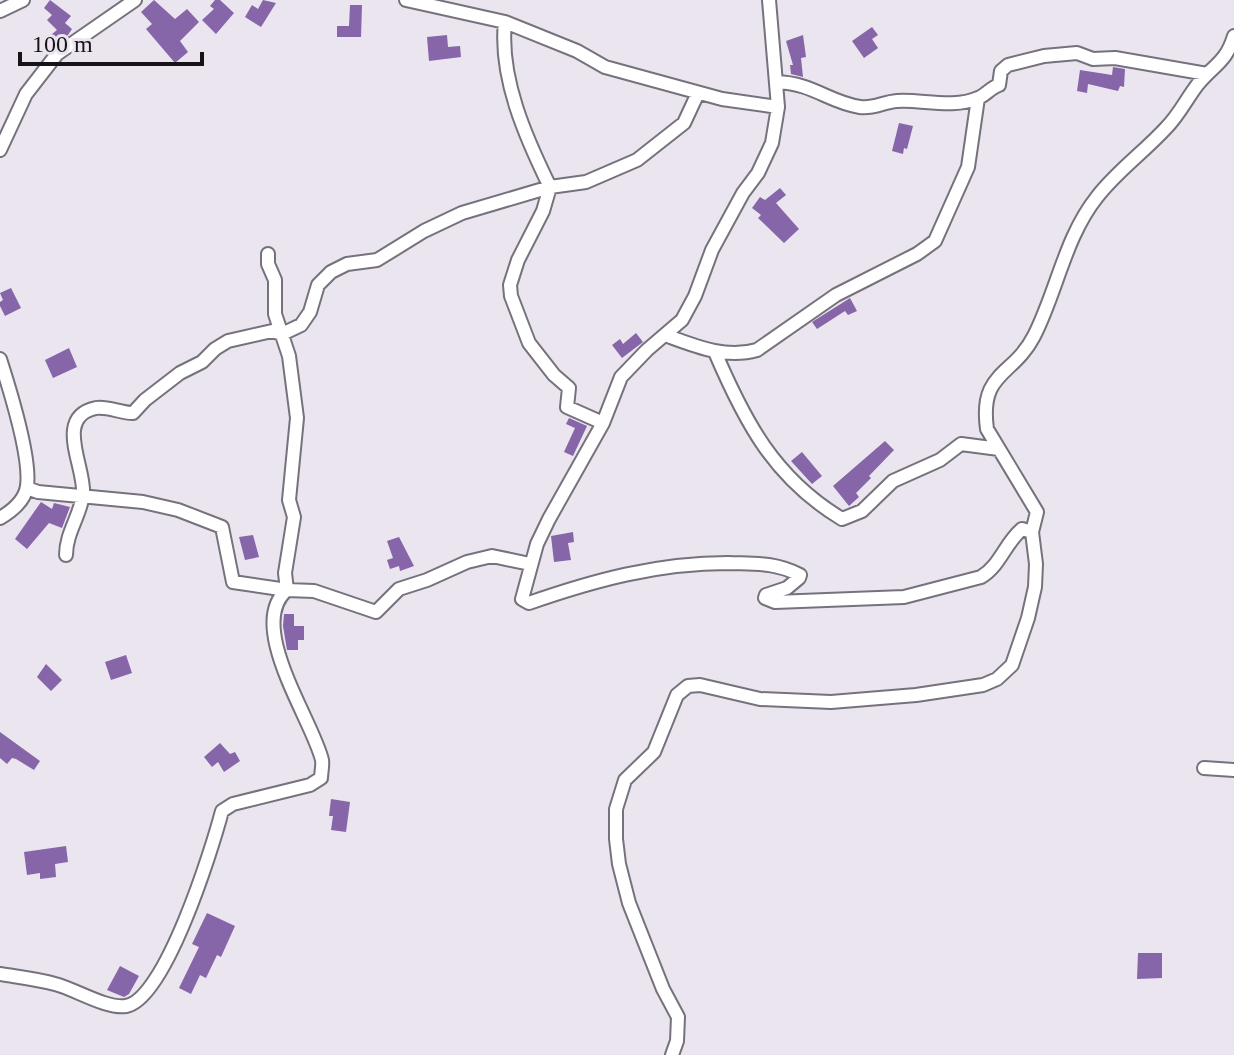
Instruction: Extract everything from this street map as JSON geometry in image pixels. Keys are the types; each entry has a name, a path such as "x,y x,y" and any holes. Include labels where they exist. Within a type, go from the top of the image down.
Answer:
{"street":[{"path":"0,11 23,0"},
{"path":"0,150 26,94 57,54 135,0"},
{"path":"406,0 505,22 577,51 605,67 722,99 778,107"},
{"path":"769,0 778,107 772,143 712,250 695,296 682,320 621,377 603,423 549,519 530,564 522,599 525,602 613,576 701,563 776,564 800,575 787,588 766,595 765,598 775,602 904,597 992,572 1015,535 1022,529 1032,532"},
{"path":"505,22 509,79 535,155 550,187 543,211 515,268 510,285 511,296 529,343 570,391 565,403 567,407 603,423"},
{"path":"672,1055 677,1041 678,1017 663,989 629,903 619,864 616,809 625,780 654,752 677,695 688,686 700,685 760,699 831,702 916,695 983,685 997,679 1012,665 1028,618 1036,564 1032,532 1037,512 987,429 988,390 1033,338 1082,220 1096,198 1168,127 1207,74 1228,54 1234,36"},
{"path":"776,82 796,82 860,107 873,108 899,101 936,105 978,98 999,85 1001,71 1008,65 1044,56 1077,53 1093,59 1115,58 1207,74"},
{"path":"66,555 66,540 83,495 73,433 75,422 81,415 98,407 133,413 180,373 202,362 228,341 272,331 282,334 301,325 310,312 318,285 331,272 347,264 377,260 424,231 462,213 550,187 586,182 637,160 684,123 698,93"},
{"path":"665,335 715,352 757,350 836,295 917,254 935,241 968,167 978,98"},
{"path":"268,254 268,264 275,280 275,314 289,356 297,418 289,500 294,517 285,573 287,590"},
{"path":"715,352 748,425 773,461 811,500 842,519 862,511 893,481 940,460 961,444 999,449"},
{"path":"0,359 27,466 27,488 21,501 0,518"},
{"path":"27,488 38,492 143,502 178,510 222,527 233,582 314,591 376,612 399,589 467,562 492,556 530,564"},
{"path":"0,974 57,984 114,1005 125,1006 140,1001 153,985 195,896 211,855 222,811 233,804 310,785 321,778 322,760 281,666 276,614 281,595 287,590"},
{"path":"1204,768 1234,770"}],"building":[{"path":"50,0 71,16 65,23 72,29 52,46 46,39 57,30 47,20 52,15 44,8"},
{"path":"154,0 175,19 187,9 199,22 180,41 188,52 175,63 146,29 152,24 141,12"},
{"path":"215,0 220,0 234,13 216,34 202,20 214,9 210,6"},
{"path":"263,0 276,3 261,27 245,17 252,5 258,9"},
{"path":"350,5 362,5 361,37 337,37 337,26 349,26"},
{"path":"872,27 878,35 872,39 878,48 864,58 852,41"},
{"path":"447,35 448,47 460,46 461,57 429,61 427,37"},
{"path":"803,35 806,57 801,58 803,77 791,74 790,65 793,65 786,41"},
{"path":"1113,67 1125,69 1124,87 1120,86 1118,91 1088,84 1087,93 1077,91 1080,70 1112,75"},
{"path":"899,123 913,126 903,154 892,151"},
{"path":"780,188 786,195 776,203 799,229 784,243 752,208 760,197 765,200"},
{"path":"11,288 21,308 5,316 0,306 3,300 0,293"},
{"path":"850,298 857,311 848,315 845,311 817,329 812,322"},
{"path":"636,333 643,342 622,358 612,345 620,339 623,344"},
{"path":"69,348 77,367 53,378 45,360"},
{"path":"569,418 587,426 573,456 564,452 575,428 566,424"},
{"path":"885,441 894,450 869,476 871,478 856,493 859,497 849,506 833,486"},
{"path":"802,452 822,476 812,484 791,461"},
{"path":"41,502 52,509 54,503 70,507 62,528 49,523 27,549 15,539"},
{"path":"573,532 574,542 568,543 571,560 554,562 551,536"},
{"path":"253,535 259,557 245,560 239,537"},
{"path":"399,537 414,566 400,571 399,566 390,569 387,560 393,558 387,541"},
{"path":"284,614 294,614 294,626 304,626 304,640 298,640 298,650 287,650"},
{"path":"126,655 132,673 111,680 105,662"},
{"path":"46,664 62,680 51,691 37,677"},
{"path":"0,732 40,761 34,770 16,759 12,758 7,764 0,758"},
{"path":"220,743 230,754 235,752 240,761 224,772 218,762 212,767 204,757"},
{"path":"331,799 350,802 346,832 331,830"},
{"path":"66,846 68,862 55,864 56,877 40,879 40,873 27,875 24,852"},
{"path":"207,913 235,926 221,957 217,955 206,978 200,975 191,994 179,988 199,947 192,944"},
{"path":"1138,953 1162,953 1162,978 1137,979"},
{"path":"120,966 139,976 124,997 107,990"}]}
